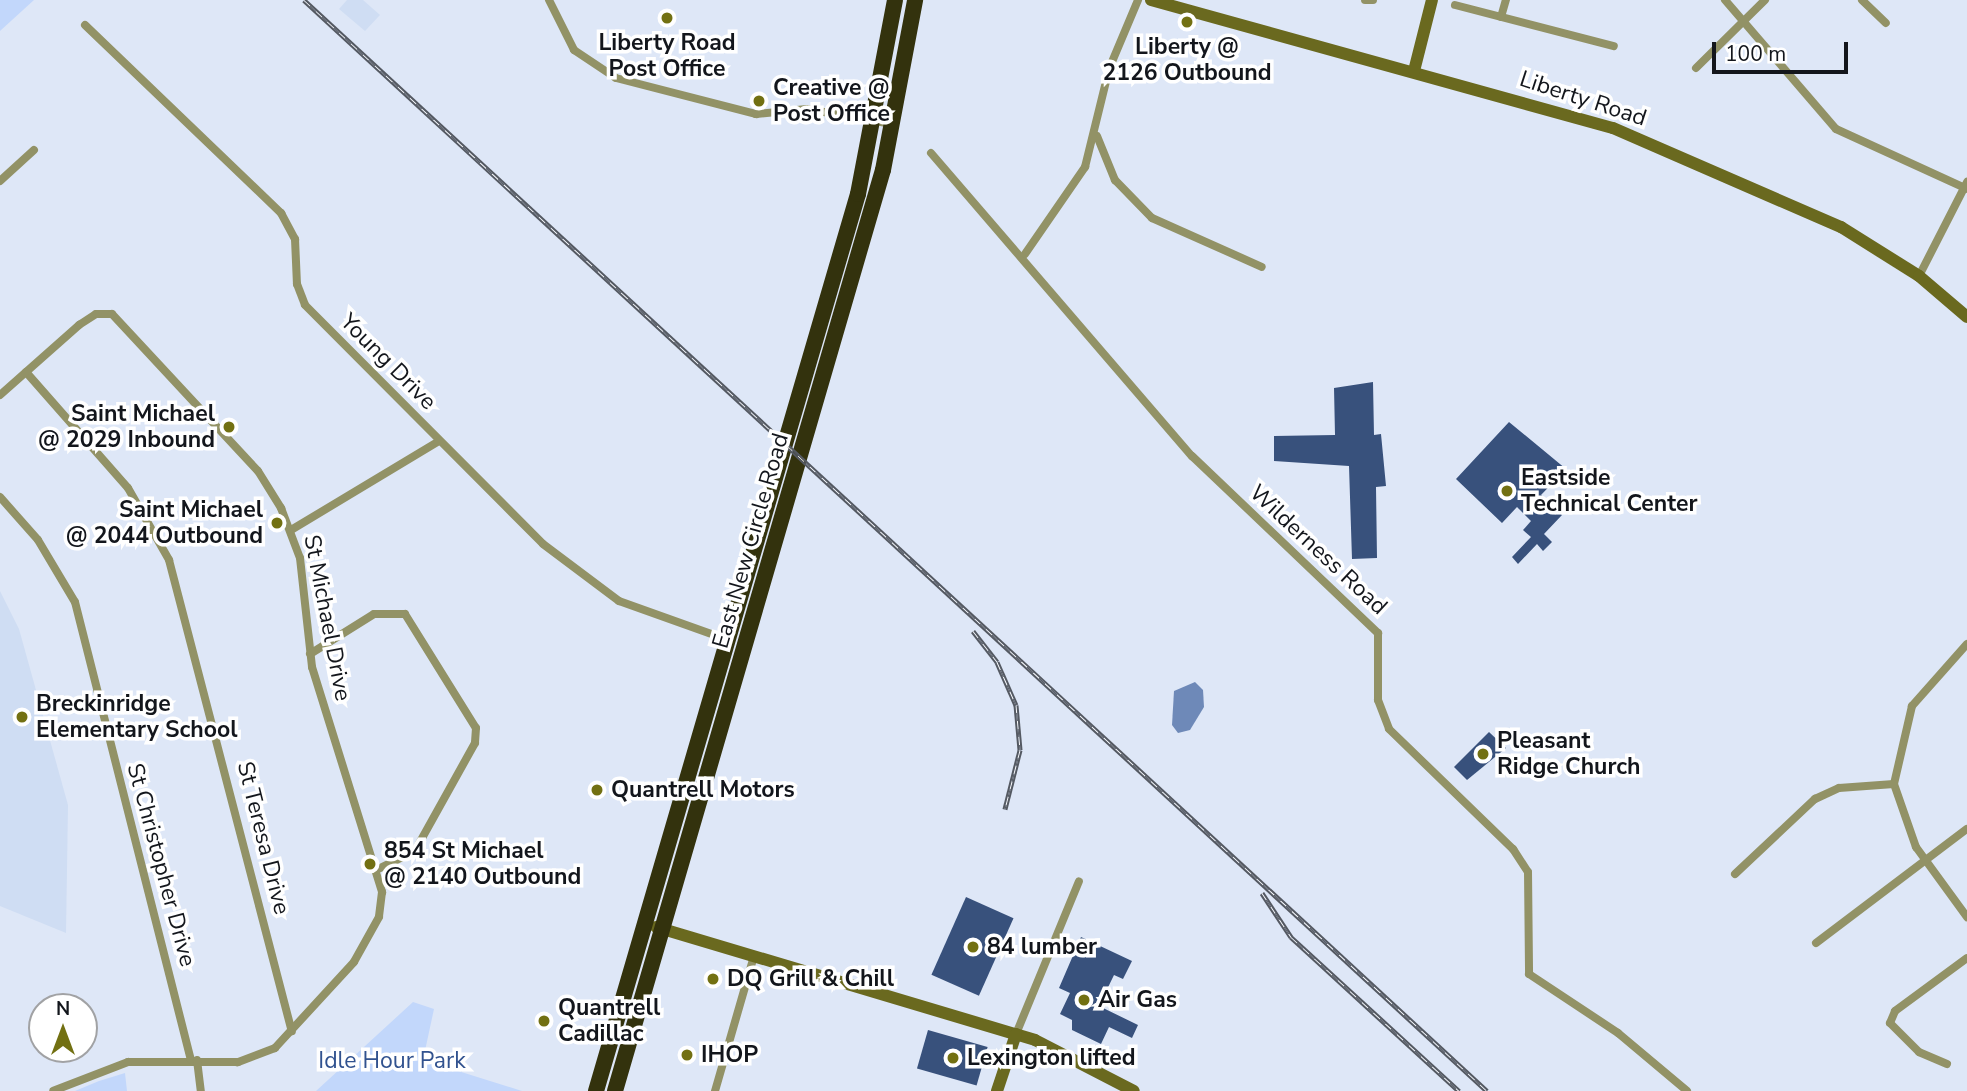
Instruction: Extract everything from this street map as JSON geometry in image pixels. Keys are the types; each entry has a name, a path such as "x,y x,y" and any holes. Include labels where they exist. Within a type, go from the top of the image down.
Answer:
{"highway":[{"name":"East New Circle Road","path":"596,1091 728,640 875,121 895,0"},
{"name":"East New Circle Road","path":"615,1091 746,645 894,124 915,0"}],"main road":[{"name":"Liberty Road","path":"1151,0 1613,128 1811,212 1919,276 1967,317"},
{"path":"1414,71 1432,0"},
{"path":"644,924 1016,1034 1083,1060 1134,1091"},
{"path":"997,1091 1016,1034"}],"street":[{"path":"550,0 574,50 615,78 756,114 807,109 894,124"},
{"path":"931,153 1025,254 1085,167 1096,133 1106,76 1138,0"},
{"path":"1365,0 1373,0"},
{"path":"1501,18 1506,0"},
{"path":"1725,0 1745,19 1808,103 1836,129 1966,186 1919,276"},
{"path":"1696,68 1765,0"},
{"path":"1862,0 1886,23"},
{"path":"1455,5 1614,46"},
{"name":"Young Drive","path":"85,26 281,213 295,239 297,284 305,304 439,441 588,582 636,609 746,645"},
{"path":"1096,133 1115,180 1152,218 1262,267"},
{"path":"0,181 34,150"},
{"name":"Wilderness Road","path":"1025,254 1192,456 1378,633 1378,700 1389,729 1513,849 1528,872 1530,974 1618,1033 1687,1091"},
{"name":"St Michael Drive","path":"26,372 79,325 105,313 127,326 245,456 291,530 303,575 310,654 376,870 382,902 375,928 344,975 292,1031 252,1059 117,1065 53,1091"},
{"path":"0,395 26,372"},
{"name":"St Teresa Drive","path":"26,372 128,488 169,560 292,1031"},
{"path":"291,530 439,441"},
{"name":"St Christopher Drive","path":"0,497 38,541 75,602 201,1091"},
{"path":"310,654 374,614 405,614 477,728 475,743 415,851 376,870"},
{"path":"1967,644 1912,706 1894,784 1901,814 1924,861 1967,917"},
{"path":"1735,874 1815,799 1854,786 1894,784"},
{"path":"1816,943 1967,829"},
{"path":"1016,1034 1079,881"},
{"path":"715,1091 754,956"},
{"path":"1947,1064 1919,1052 1890,1023 1895,1011 1967,958"}],"shaded area":[{"path":"347,0 363,0 380,15 365,31 339,9"},
{"name":"Breckinridge Elementary School","path":"0,591 19,629 68,805 66,933 0,906"},
{"path":"1195,682 1203,690 1204,707 1190,730 1178,733 1172,725 1174,691"}],"green space":[{"path":"0,0 34,0 0,31"},
{"name":"Idle Hour Park","path":"413,1002 434,1009 423,1060 522,1091 316,1091"},
{"path":"125,1073 127,1091 75,1091 99,1081"}],"building":[{"path":"1373,382 1374,435 1381,434 1386,486 1376,487 1377,558 1352,559 1349,466 1274,461 1274,436 1335,435 1334,388"},
{"name":"Eastside Technical Center","path":"1509,422 1566,469 1541,495 1562,515 1544,534 1552,542 1543,551 1537,544 1518,564 1512,557 1531,537 1523,530 1531,521 1517,507 1502,523 1456,479"},
{"name":"Pleasant Ridge Church","path":"1489,732 1506,748 1467,780 1454,767"},
{"name":"84 lumber","path":"966,897 1014,918 979,996 931,975"},
{"name":"Air Gas","path":"1081,937 1132,961 1123,979 1114,975 1099,1006 1138,1025 1132,1038 1109,1027 1101,1044 1072,1030 1072,1020 1060,1014 1070,993 1059,988"},
{"name":"Lexington lifted","path":"928,1030 988,1047 977,1086 917,1068"}],"railway":[{"path":"304,0 1487,1091"},
{"path":"973,631 997,662 1016,705 1020,750 1005,809"},
{"path":"1262,893 1291,937 1459,1091"}],"place":[{"name":"Liberty Road Post Office","path":"667,18"},
{"name":"Liberty @ 2126 Outbound","path":"1187,22"},
{"name":"Creative @ Post Office","path":"759,101"},
{"name":"Saint Michael @ 2029 Inbound","path":"229,427"},
{"name":"Eastside Technical Center","path":"1507,491"},
{"name":"Saint Michael @ 2044 Outbound","path":"277,523"},
{"name":"Breckinridge Elementary School","path":"22,717"},
{"name":"Pleasant Ridge Church","path":"1483,754"},
{"name":"Quantrell Motors","path":"597,790"},
{"name":"854 St Michael @ 2140 Outbound","path":"370,864"},
{"name":"84 lumber","path":"973,947"},
{"name":"DQ Grill & Chill","path":"713,979"},
{"name":"Air Gas","path":"1084,1000"},
{"name":"Quantrell Cadillac","path":"544,1021"},
{"name":"IHOP","path":"687,1055"},
{"name":"Lexington lifted","path":"953,1058"}]}
